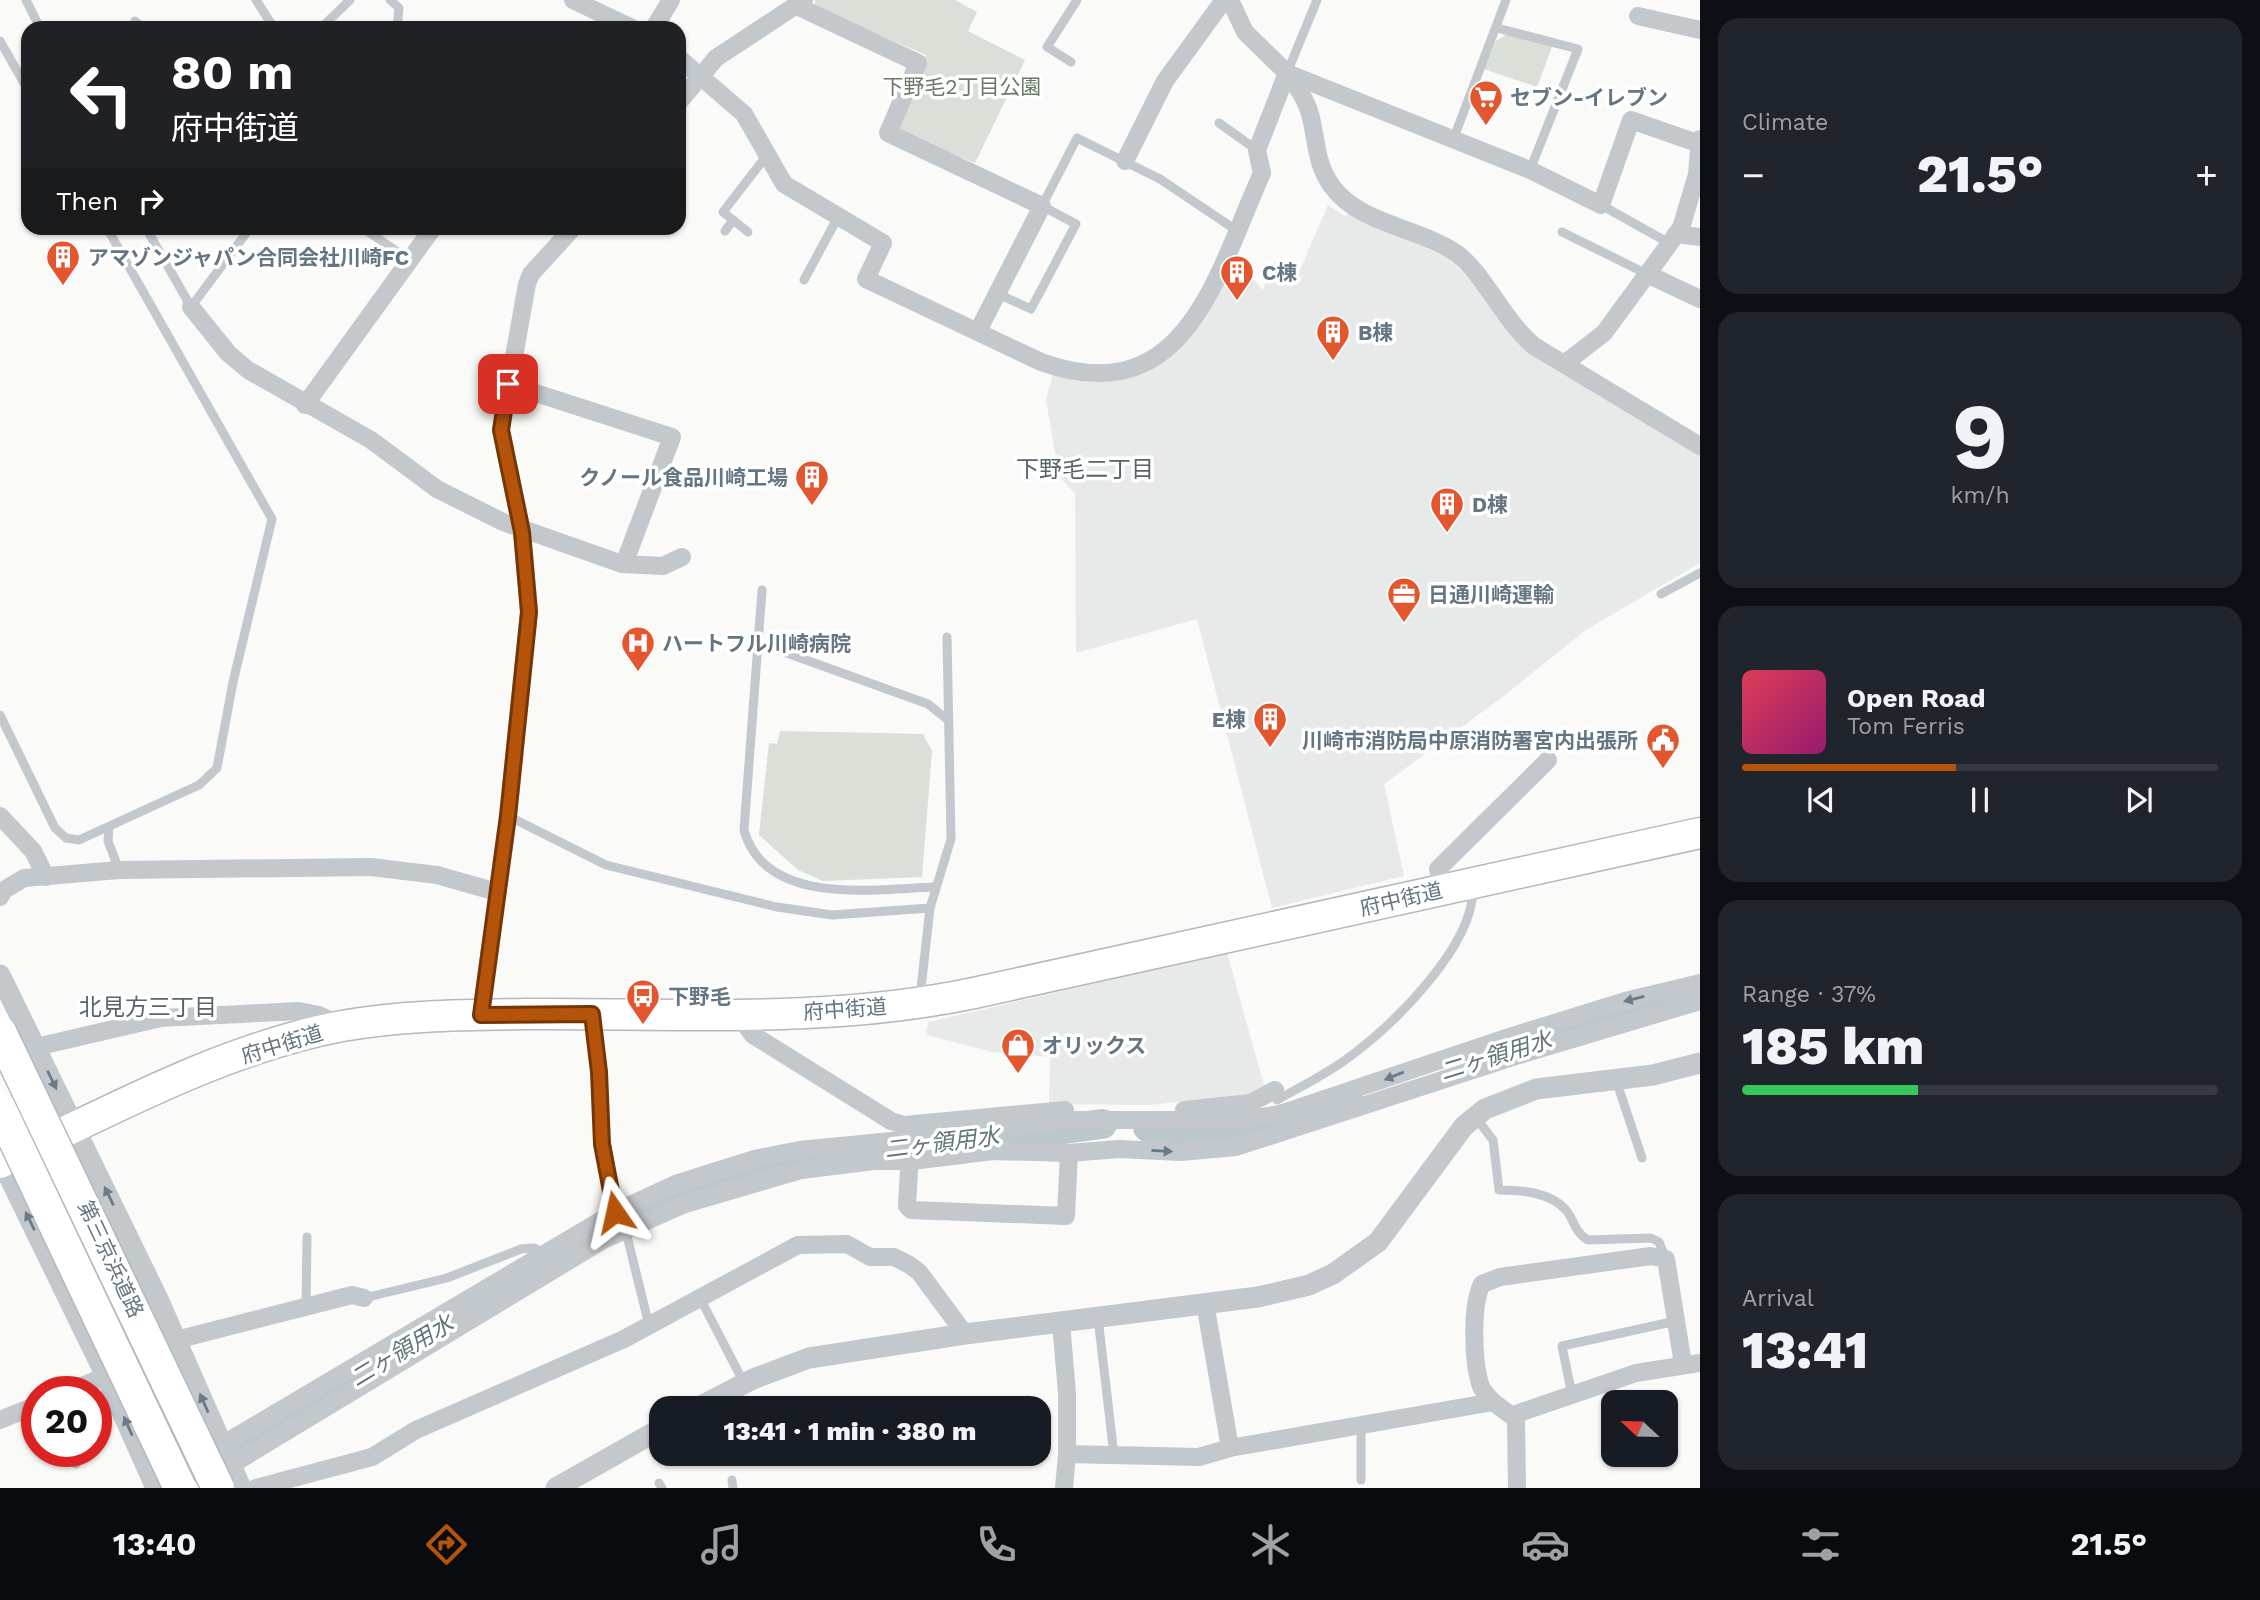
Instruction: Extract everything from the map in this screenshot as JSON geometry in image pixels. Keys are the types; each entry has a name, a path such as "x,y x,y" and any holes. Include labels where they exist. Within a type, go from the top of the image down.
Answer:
{"highway":[{"name":"府中街道","path":"1,1161 250,1051 342,1026 406,1018 481,1015 834,1011 919,1002 974,993 1700,833"},
{"name":"第三京浜道路","path":"0,1031 224,1476"},
{"name":"第三京浜道路","path":"0,1110 171,1482"}],"street":[{"path":"573,0 617,21"},
{"path":"658,21 671,0"},
{"path":"1125,161 1165,81 1224,0"},
{"path":"1230,0 1245,32 1287,72 1303,94 1310,114 1320,166 1343,200 1442,244 1459,255 1517,332 1564,365 1700,446"},
{"path":"686,94 716,58 801,3 918,63 888,133 1042,206 978,331"},
{"path":"1638,16 1700,30"},
{"path":"686,64 744,114 784,184 883,243 866,279 1065,370 1097,375 1120,373 1147,363 1168,351 1191,326 1262,173 1256,150 1287,72"},
{"path":"1287,72 1452,141 1531,170 1601,205 1631,120 1700,142 1697,174 1688,212 1673,238 1604,333 1564,365"},
{"path":"304,405 428,235"},
{"path":"481,1015 508,816 529,612 522,532 501,430 527,284 531,274 567,235"},
{"path":"1673,238 1700,237"},
{"path":"1647,274 1700,299"},
{"path":"191,307 228,353 248,370 304,405 371,440 437,489 522,532 624,564 663,566 682,557"},
{"path":"508,384 671,437 624,564"},
{"path":"1443,890 1438,869 1548,760"},
{"path":"0,816 33,851 46,877"},
{"path":"0,897 4,890 24,878 119,870 371,867 436,875 498,892"},
{"path":"0,975 76,1127 176,1340 222,1444 224,1476"},
{"path":"171,1482 222,1444 543,1253 621,1218 678,1183 754,1159 799,1150 909,1144 1059,1120 1242,1120 1280,1114 1519,1034 1625,1001 1700,983"},
{"path":"909,1144 993,1151 1069,1153 1119,1149 1181,1152 1236,1147 1577,1037 1700,1001"},
{"path":"36,1146 0,1056 161,1018 299,1011 319,1015 342,1026"},
{"path":"737,1014 753,1035 858,1103 891,1121 909,1144 907,1206 911,1210 1066,1216 1069,1153"},
{"path":"720,1396 744,1383 809,1358 965,1334 1258,1297 1309,1285 1353,1261 1378,1242 1438,1159 1475,1117 1507,1098 1536,1089 1653,1075 1700,1063"},
{"path":"0,1095 36,1146 118,1295 171,1482"},
{"path":"909,1144 1039,1110 1176,1111 1250,1103 1276,1095"},
{"path":"1,1161 106,1376"},
{"path":"224,1476 572,1258 621,1218"},
{"path":"256,1488 372,1457 416,1430 624,1339 798,1245 848,1244 870,1257 894,1257 919,1272 965,1334"},
{"path":"1513,1415 1636,1373 1692,1364 1676,1321 1666,1259 1651,1256 1500,1277 1482,1284 1475,1297 1475,1362 1481,1387 1493,1402 1516,1419 1517,1488"},
{"path":"176,1340 352,1296 364,1298"},
{"path":"1205,1303 1230,1448"},
{"path":"1061,1323 1067,1393 1064,1488"},
{"path":"112,1386 171,1482 203,1488"},
{"path":"1067,1454 1199,1457 1230,1448 1493,1402"},
{"path":"0,1420 21,1411"},
{"path":"556,1488 649,1435"},
{"path":"224,1476 241,1488"}],"lane":[{"path":"26,0 36,21"},
{"path":"256,0 270,21"},
{"path":"328,21 350,0"},
{"path":"390,0 399,8 398,21"},
{"path":"1071,62 1047,47 1077,0"},
{"path":"1287,72 1317,0"},
{"path":"1452,141 1506,0"},
{"path":"1497,28 1578,49 1531,170"},
{"path":"0,41 21,78"},
{"path":"1219,123 1256,150"},
{"path":"998,293 1031,309 1076,224 1042,206 1077,138 1160,179 1236,230"},
{"path":"748,232 723,212 767,155"},
{"path":"1601,205 1673,238"},
{"path":"804,280 838,217"},
{"path":"725,231 733,220"},
{"path":"1562,232 1647,274"},
{"path":"0,715 55,828 66,838 79,840 109,827 199,785 217,768 233,682 272,519 111,235"},
{"path":"150,235 191,307 245,235"},
{"path":"373,235 409,260"},
{"path":"1661,594 1700,573"},
{"path":"762,590 744,830 749,849 777,872 801,884 826,890 936,887"},
{"path":"919,1002 930,908 951,839 947,637"},
{"path":"758,647 770,647 928,705 948,720"},
{"path":"508,816 606,865 776,907 832,915 930,908"},
{"path":"109,827 108,841 119,870"},
{"path":"1276,1095 1349,1057 1390,1021 1458,942 1470,916 1473,883"},
{"path":"592,1014 599,1072 602,1144 649,1325"},
{"path":"1616,1080 1642,1158"},
{"path":"1475,1117 1493,1140 1499,1190 1523,1190 1558,1203 1568,1212 1580,1235 1588,1240 1651,1238 1659,1242 1666,1259"},
{"path":"306,1307 307,1237"},
{"path":"364,1298 447,1278 522,1249 534,1248 543,1253"},
{"path":"701,1298 744,1383"},
{"path":"1098,1317 1114,1455"},
{"path":"1572,1395 1562,1346 1676,1321"},
{"path":"1361,1426 1362,1480"}],"shaded area":[{"path":"1328,205 1345,216 1352,212 1449,259 1476,286 1508,331 1700,454 1700,563 1586,630 1500,699 1384,784 1404,876 1272,908 1197,619 1076,653 1075,494 1059,476 1046,400 1053,373 1093,381 1114,380 1166,361 1198,324 1231,255 1263,290 1275,261 1299,272"},
{"path":"1227,953 1264,1085 1249,1094 1150,1105 1049,1104 1050,1057 992,1052 926,1035 928,1022"}],"green space":[{"name":"下野毛2丁目公園","path":"815,0 955,0 977,12 968,31 1025,60 975,163 902,133 897,121 926,55 815,7"},
{"path":"1507,34 1552,47 1537,87 1484,69 1496,41"},
{"path":"780,731 923,734 932,751 922,877 823,881 798,870 759,835 769,743 777,744"}],"waterway":[{"name":"二ヶ領用水","path":"1543,1040 1700,993"},
{"name":"二ヶ領用水","path":"1148,1127 1227,1134 1257,1131 1348,1101"},
{"name":"二ヶ領用水","path":"988,1139 1102,1124"},
{"name":"二ヶ領用水","path":"237,1451 630,1215 680,1193 789,1162 907,1148"}],"place":[{"name":"セブン-イレブン","path":"1486,127"},
{"name":"アマゾンジャパン合同会社川崎FC","path":"63,287"},
{"name":"C棟","path":"1237,302"},
{"name":"B棟","path":"1333,362"},
{"name":"クノール食品川崎工場","path":"812,507"},
{"name":"D棟","path":"1447,534"},
{"name":"日通川崎運輸","path":"1404,624"},
{"name":"ハートフル川崎病院","path":"638,673"},
{"name":"E棟","path":"1270,749"},
{"name":"川崎市消防局中原消防署宮内出張所","path":"1663,770"},
{"name":"下野毛","path":"643,1026"},
{"name":"オリックス","path":"1018,1075"}],"district":[{"name":"下野毛二丁目","path":"1085,469"},
{"name":"北見方三丁目","path":"148,1007"}],"route":[{"path":"508,384 501,430 522,532 529,612 508,816 481,1015 592,1014 599,1072 602,1144 615,1212"}]}
